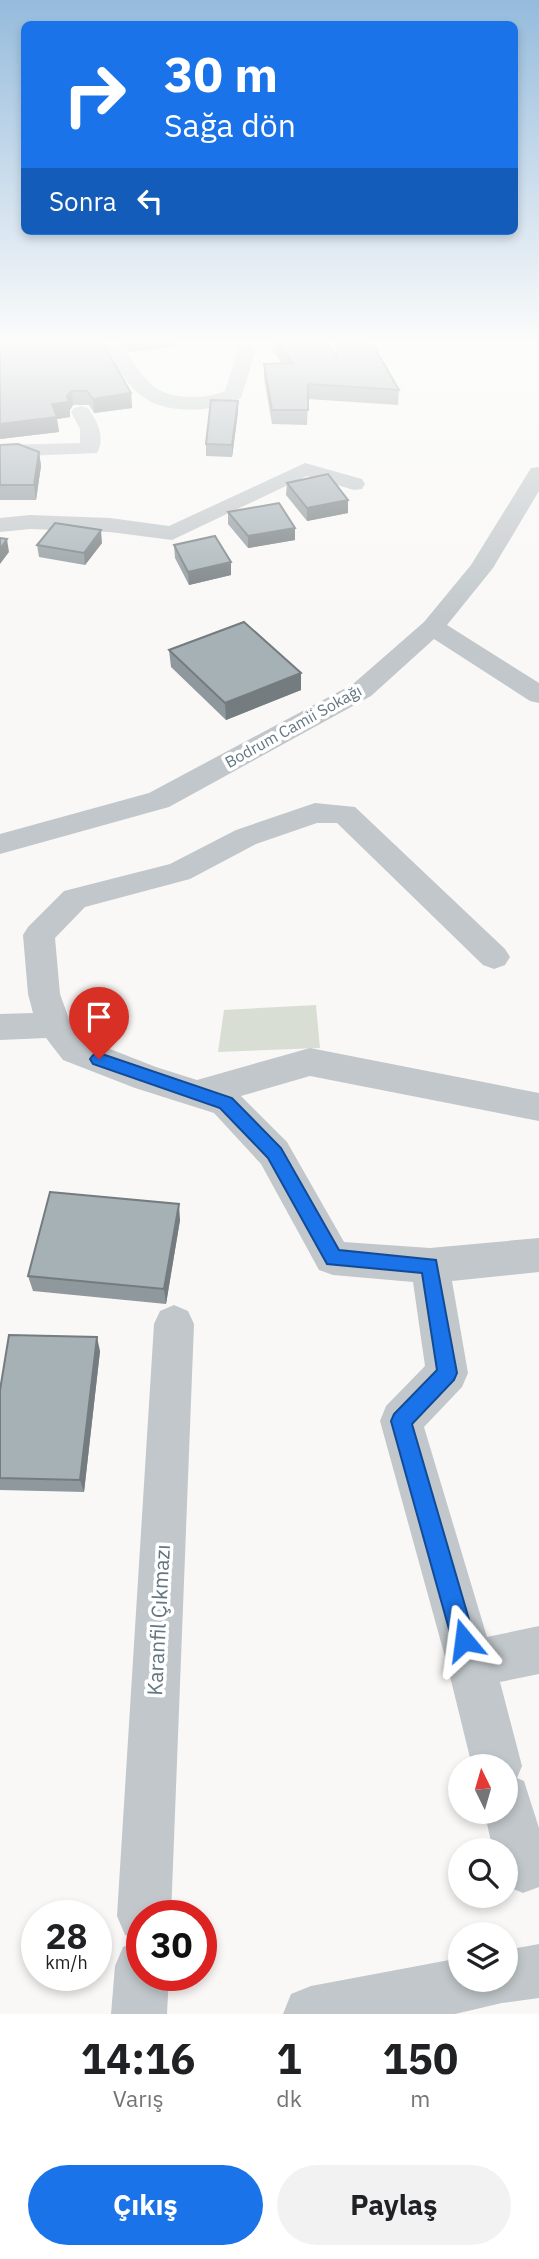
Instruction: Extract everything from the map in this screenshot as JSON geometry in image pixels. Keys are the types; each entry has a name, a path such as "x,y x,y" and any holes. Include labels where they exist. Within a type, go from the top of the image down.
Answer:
{"street":[{"path":"0,451 90,449 90,434"},
{"path":"0,525 30,522 110,525 172,533 305,469 354,484"},
{"name":"Bodrum Camii Sokağı","path":"0,844 159,800 362,690 433,627 481,568 539,473"},
{"path":"433,627 539,695"},
{"path":"494,957 345,814 315,813 246,837 179,872 75,899 38,935 44,994 54,1025 75,1050 147,1078 226,1103 274,1153 333,1258 430,1266 539,1255"},
{"path":"0,1027 54,1025"},
{"path":"197,1094 310,1062 539,1107"},
{"path":"430,1266 447,1373 401,1421 494,1754"},
{"name":"Karanfil Çıkmazı","path":"145,1900 174,1324"},
{"path":"471,1664 539,1650"},
{"path":"512,1824 523,1867"},
{"path":"518,1975 539,1971"},
{"path":"311,2014 448,1988"},
{"path":"139,2014 140,1991"}],"shaded area":[{"path":"316,1005 320,1048 218,1052 224,1010"}],"building":[{"path":"207,434 234,434 232,445 206,444"},
{"path":"18,444 39,452 34,485 0,485 0,445"},
{"path":"328,474 348,500 307,508 287,483"},
{"path":"279,503 295,528 248,536 228,512"},
{"path":"55,523 101,530 84,553 37,545"},
{"path":"215,536 231,562 188,572 174,545"},
{"path":"0,538 7,539 0,549"},
{"path":"244,622 301,673 225,703 169,650"},
{"path":"50,1192 179,1204 164,1289 28,1276"},
{"path":"9,1335 97,1337 80,1480 0,1478 0,1390"}],"route":[{"path":"99,1059 147,1078 226,1103 274,1153 333,1258 430,1266 447,1373 401,1421 464,1640"}]}
